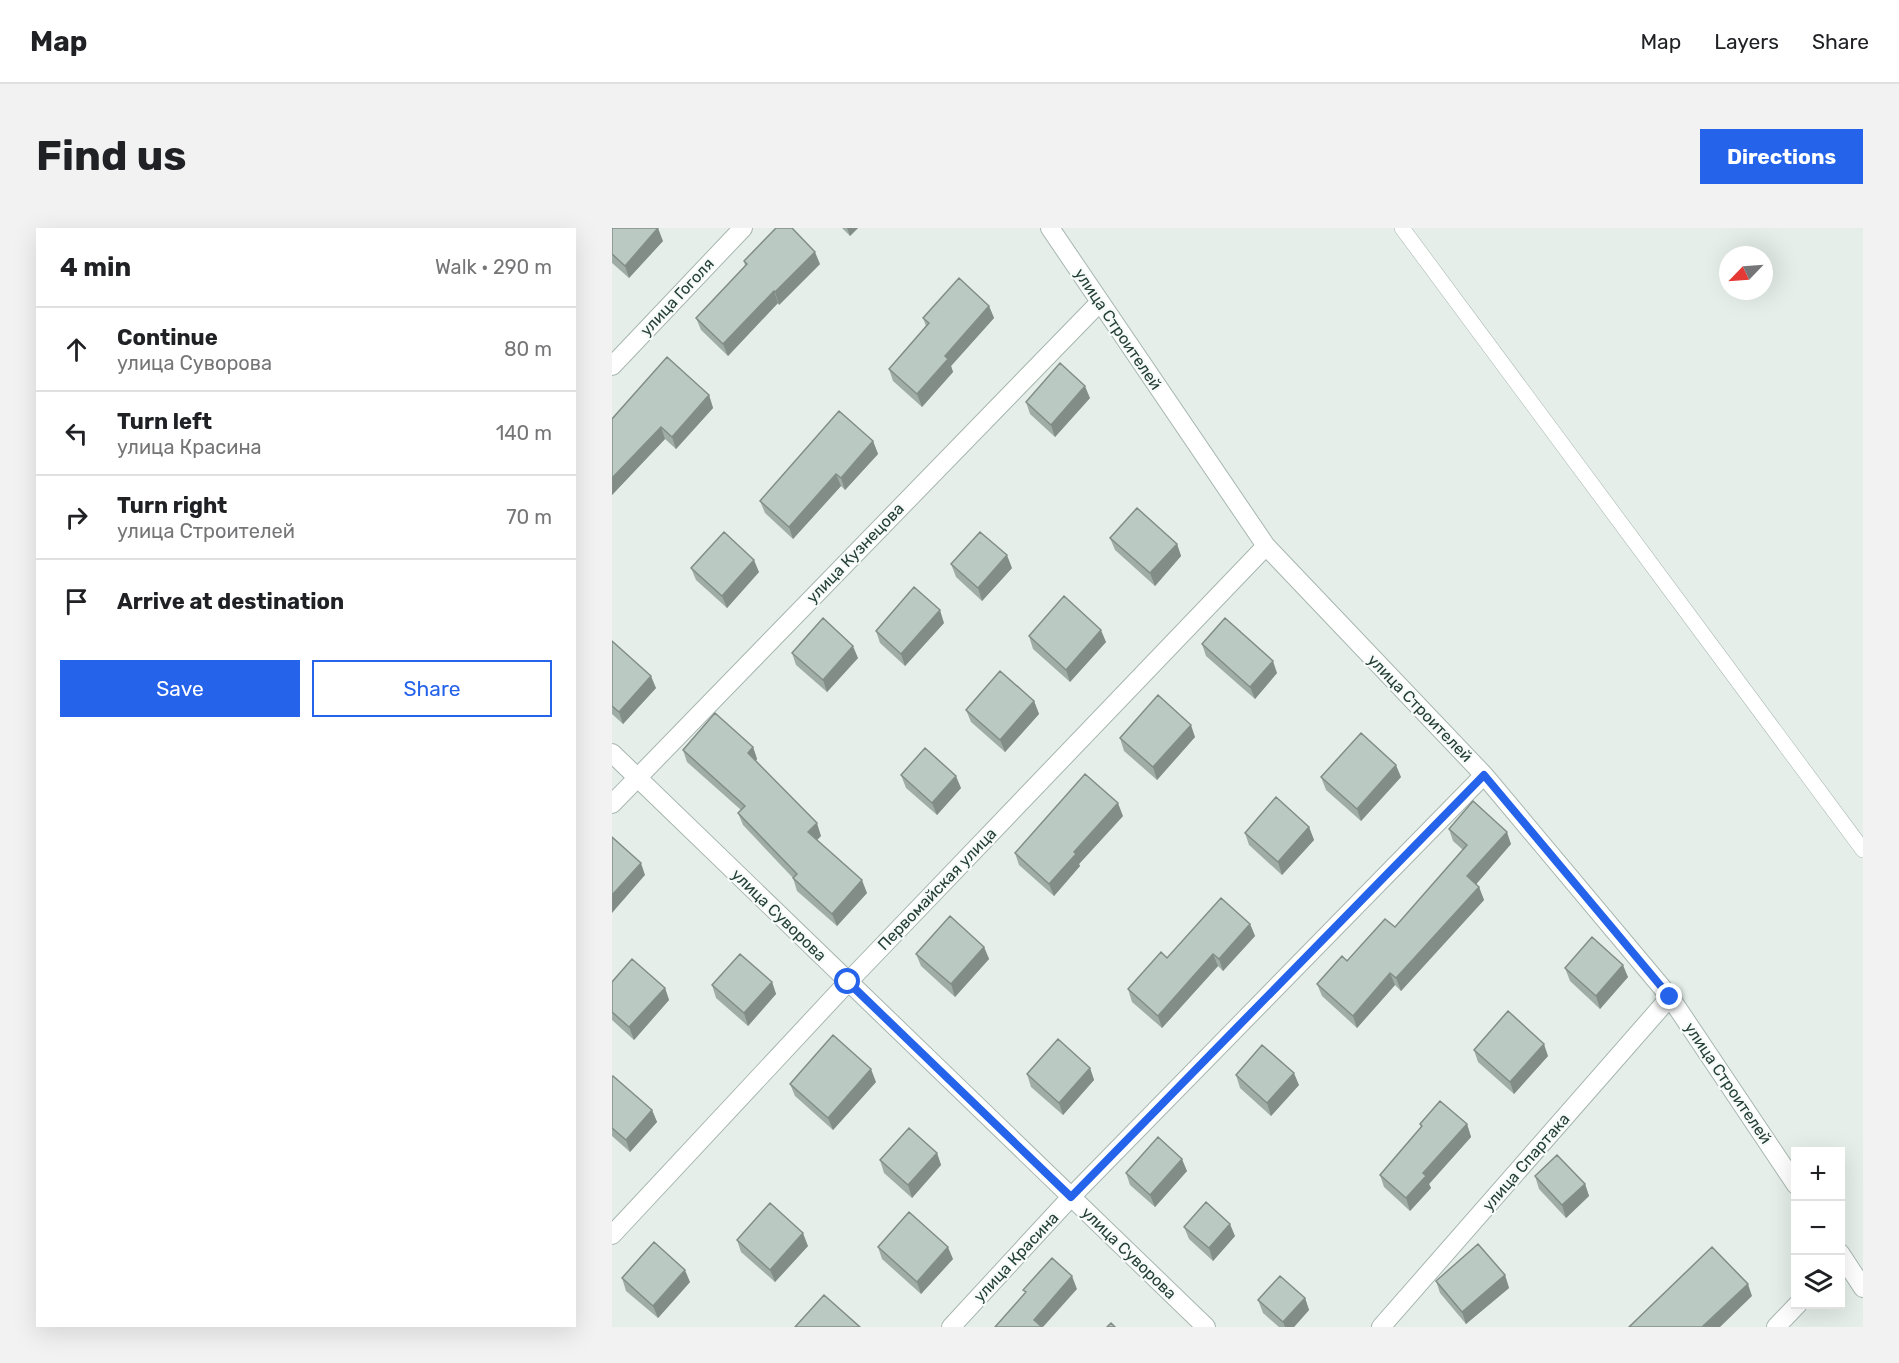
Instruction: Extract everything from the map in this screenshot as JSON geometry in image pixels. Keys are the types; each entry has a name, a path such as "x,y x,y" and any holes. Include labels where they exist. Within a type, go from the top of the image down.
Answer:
{"street":[{"name":"улица Гоголя","path":"612,366 743,228"},
{"name":"улица Строителей","path":"1050,228 1266,546 1484,775 1670,997 1791,1178"},
{"name":"улица Кузнецова","path":"612,804 1100,303"},
{"name":"Первомайская улица","path":"612,1235 848,982 1266,546"},
{"name":"улица Суворова","path":"612,753 1206,1327"},
{"name":"улица Красина","path":"951,1327 1071,1197 1484,775"},
{"name":"улица Спартака","path":"1381,1327 1670,997"},
{"path":"1845,1261 1863,1288"},
{"path":"1776,1327 1794,1309"}],"lane":[{"path":"1402,228 1863,850"}],"building":[{"path":"612,228 658,228 625,266 612,254"},
{"path":"776,228 792,228 815,252 723,344 696,318 747,264 744,261"},
{"path":"959,278 989,306 945,356 948,359 917,394 889,369 929,323 923,318"},
{"path":"667,357 709,395 672,437 661,427 612,478 612,419"},
{"path":"1060,363 1085,386 1051,425 1026,402"},
{"path":"839,411 873,441 841,478 836,474 789,527 760,501"},
{"path":"1137,508 1177,544 1150,573 1110,538"},
{"path":"724,532 754,560 722,596 691,568"},
{"path":"980,532 1007,555 978,588 951,564"},
{"path":"914,587 940,610 901,654 876,631"},
{"path":"1064,596 1101,630 1066,670 1029,636"},
{"path":"823,618 853,646 823,680 792,653"},
{"path":"1225,618 1273,661 1250,687 1202,644"},
{"path":"612,641 651,676 619,712 612,706"},
{"path":"1000,671 1034,701 1000,740 966,710"},
{"path":"1158,695 1191,725 1153,767 1120,738"},
{"path":"715,713 753,747 748,753 817,823 808,832 862,880 832,914 793,878 797,874 738,813 745,806 683,750"},
{"path":"1361,733 1396,765 1357,809 1321,777"},
{"path":"925,748 956,776 932,803 901,775"},
{"path":"1085,774 1118,803 1049,884 1015,853"},
{"path":"1276,797 1309,827 1278,862 1245,833"},
{"path":"1473,801 1507,832 1467,876 1479,887 1396,978 1390,973 1353,1016 1317,984 1342,956 1347,961 1385,919 1395,927 1467,845 1449,829"},
{"path":"612,837 641,863 612,895"},
{"path":"1221,898 1250,924 1219,959 1213,954 1158,1016 1128,989 1161,952 1167,958"},
{"path":"950,916 984,947 951,984 916,954"},
{"path":"1592,937 1623,965 1596,996 1565,968"},
{"path":"740,954 772,982 744,1013 712,985"},
{"path":"632,959 665,988 629,1027 612,1012 612,982"},
{"path":"1508,1011 1544,1044 1510,1082 1474,1050"},
{"path":"833,1035 871,1069 828,1118 790,1084"},
{"path":"1058,1039 1090,1068 1059,1103 1027,1074"},
{"path":"1262,1045 1294,1073 1267,1103 1236,1075"},
{"path":"613,1076 652,1110 626,1140 612,1128"},
{"path":"1440,1101 1467,1124 1423,1173 1426,1176 1406,1198 1380,1175"},
{"path":"909,1128 937,1153 908,1185 880,1160"},
{"path":"1158,1137 1182,1159 1150,1195 1126,1173"},
{"path":"1557,1155 1585,1184 1562,1205 1535,1176"},
{"path":"1206,1202 1230,1224 1209,1248 1184,1227"},
{"path":"770,1203 803,1233 770,1270 737,1240"},
{"path":"909,1212 948,1247 917,1282 878,1247"},
{"path":"654,1242 685,1270 653,1306 622,1278"},
{"path":"1478,1244 1505,1275 1462,1312 1436,1281"},
{"path":"1712,1247 1748,1284 1702,1327 1629,1327"},
{"path":"1052,1258 1072,1276 1034,1320 1042,1327 995,1327 1026,1292 1023,1290"},
{"path":"1280,1276 1305,1298 1283,1322 1258,1300"},
{"path":"824,1295 860,1327 795,1327"}],"route":[{"path":"848,982 1071,1197 1484,775 1670,997"}]}
